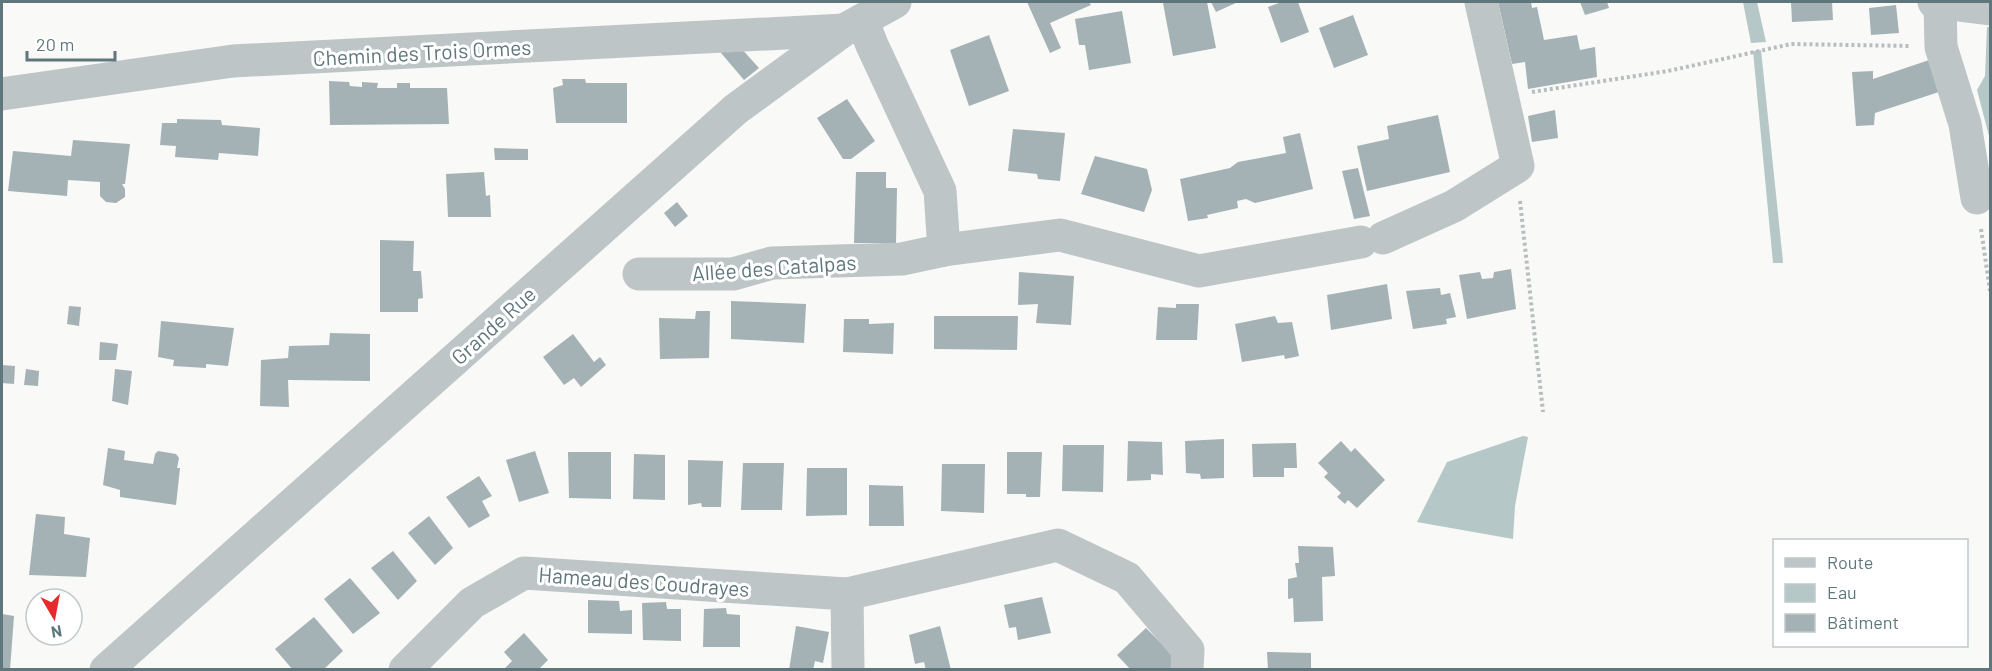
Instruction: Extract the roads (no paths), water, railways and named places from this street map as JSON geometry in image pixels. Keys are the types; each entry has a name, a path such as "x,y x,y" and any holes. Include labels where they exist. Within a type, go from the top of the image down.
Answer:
{"street":[{"name":"Grande Rue","path":"106,669 736,109 853,25 896,2"},
{"name":"Allée des Catalpas","path":"639,274 733,274 772,263 902,259 944,250 1060,235 1199,271 1372,240 1454,206 1518,166 1481,2"},
{"path":"1977,198 1965,124 1941,47 1938,2 1990,9"},
{"name":"Chemin des Trois Ormes","path":"2,94 233,61 853,25"},
{"path":"853,25 872,45 940,191 944,250"},
{"name":"Hameau des Coudrayes","path":"405,669 472,603 524,573 847,594 1058,545 1127,578 1188,650 1187,669"},
{"path":"847,594 848,669"}],"water":[{"path":"1743,2 1757,2 1766,42 1751,43"},
{"path":"1987,27 1990,27 1990,140 1977,90 1985,76"},
{"path":"1761,50 1783,263 1773,263 1753,51"},
{"path":"1523,436 1528,437 1515,506 1513,539 1417,522 1447,462"}]}
